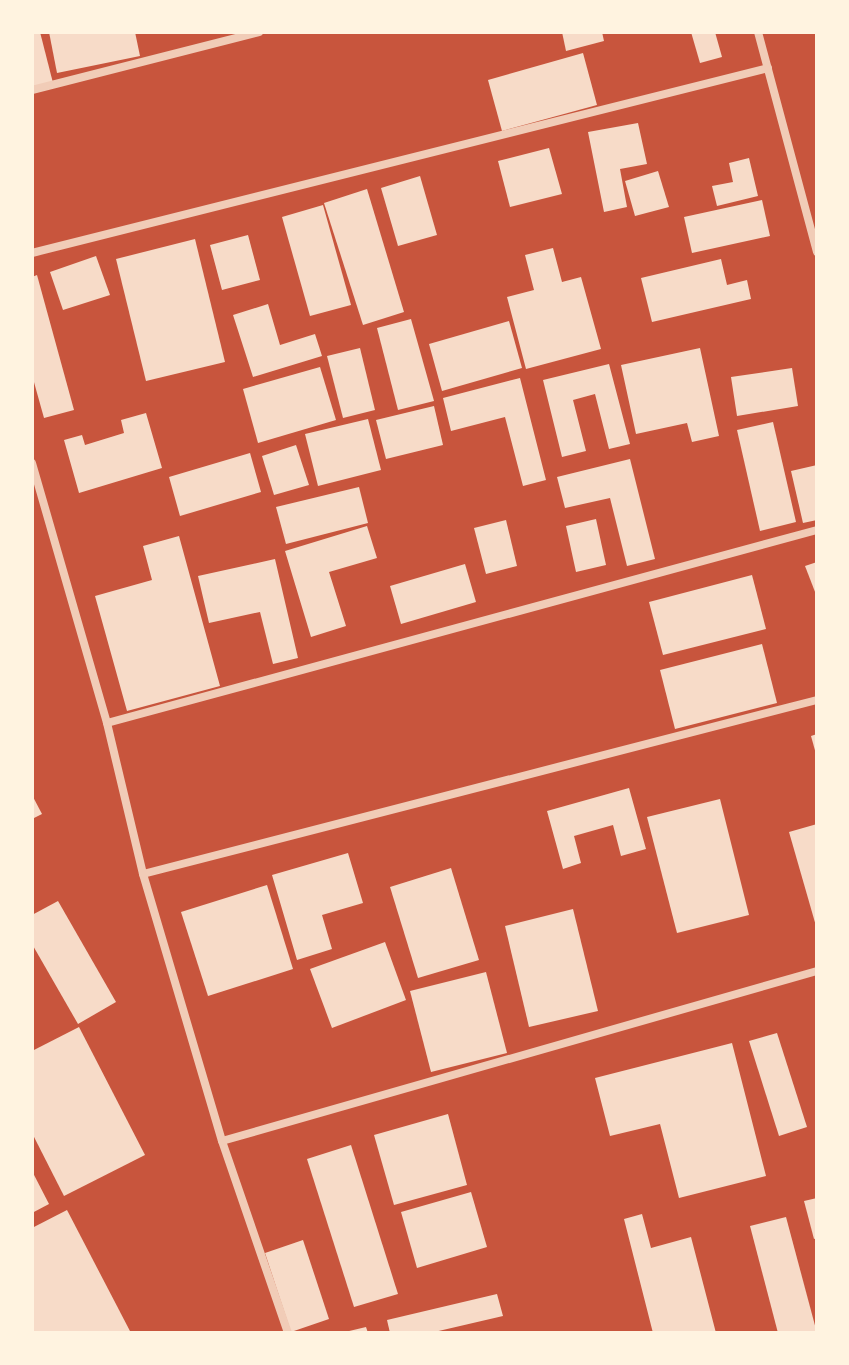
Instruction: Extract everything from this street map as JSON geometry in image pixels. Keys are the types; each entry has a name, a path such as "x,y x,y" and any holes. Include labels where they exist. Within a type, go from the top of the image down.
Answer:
{"street":[{"path":"32,90 259,32"},
{"path":"758,32 817,252"},
{"path":"32,253 768,68"},
{"path":"32,463 107,723 143,874 222,1141 288,1333"},
{"path":"107,723 817,530"},
{"path":"143,874 817,700"},
{"path":"222,1141 817,971"}],"building":[{"path":"32,32 40,32 53,83 32,88"},
{"path":"49,32 135,32 140,56 57,73"},
{"path":"562,32 602,32 604,41 566,51"},
{"path":"691,32 715,32 722,57 700,63"},
{"path":"583,53 597,105 502,131 488,80"},
{"path":"638,123 647,164 620,169 627,207 604,212 588,132"},
{"path":"549,148 562,194 510,207 498,161"},
{"path":"749,158 758,196 717,206 712,186 733,182 729,163"},
{"path":"658,171 669,207 635,216 625,181"},
{"path":"420,176 437,235 398,246 381,188"},
{"path":"367,189 404,312 363,325 324,203"},
{"path":"762,200 770,236 692,253 684,217"},
{"path":"323,205 351,305 310,316 282,217"},
{"path":"248,235 260,280 222,290 210,245"},
{"path":"195,239 225,362 146,381 116,259"},
{"path":"553,248 562,282 581,277 601,349 526,369 507,297 534,290 525,255"},
{"path":"96,256 110,295 63,310 50,272"},
{"path":"721,259 727,285 747,280 751,299 652,322 641,278"},
{"path":"37,275 74,410 44,418 32,375 32,277"},
{"path":"268,304 280,345 315,334 322,356 253,377 233,315"},
{"path":"411,319 434,401 398,410 377,328"},
{"path":"509,321 522,368 442,391 429,344"},
{"path":"360,348 375,410 343,418 327,356"},
{"path":"700,348 719,436 692,442 687,423 636,434 621,365"},
{"path":"609,364 630,444 609,449 595,394 573,400 586,451 562,457 543,380"},
{"path":"320,367 336,420 258,443 243,389"},
{"path":"792,368 798,406 737,416 731,377"},
{"path":"520,378 546,480 523,486 505,417 451,431 443,398"},
{"path":"434,406 443,445 386,459 376,420"},
{"path":"146,413 162,468 79,493 64,440 82,435 85,445 124,433 121,420"},
{"path":"368,419 381,470 318,486 305,434"},
{"path":"773,422 796,522 760,531 737,430"},
{"path":"296,445 309,485 274,495 262,456"},
{"path":"250,453 261,492 180,516 169,477"},
{"path":"630,459 655,559 627,566 610,498 565,508 557,477"},
{"path":"817,465 817,520 803,523 791,471"},
{"path":"359,487 368,523 286,544 276,507"},
{"path":"596,519 606,565 576,572 566,526"},
{"path":"506,520 517,566 486,574 474,528"},
{"path":"367,526 377,558 329,572 346,626 311,637 285,551"},
{"path":"179,536 220,686 127,711 95,596 152,580 143,546"},
{"path":"275,559 298,658 273,664 260,612 209,623 198,576"},
{"path":"817,562 817,597 805,566"},
{"path":"465,564 476,602 401,624 390,586"},
{"path":"752,575 766,629 663,655 649,602"},
{"path":"762,644 777,703 675,729 660,670"},
{"path":"817,734 817,754 816,754 811,736"},
{"path":"629,788 646,849 621,856 613,825 574,836 581,863 563,869 547,811"},
{"path":"32,795 42,814 32,819"},
{"path":"720,799 749,915 677,933 647,817"},
{"path":"817,824 817,926 816,926 789,832"},
{"path":"348,853 363,903 322,915 332,949 297,960 272,875"},
{"path":"451,868 479,960 418,978 390,887"},
{"path":"267,885 293,969 208,996 181,912"},
{"path":"58,901 116,1002 78,1024 32,944 32,915"},
{"path":"573,909 598,1011 529,1027 505,926"},
{"path":"385,942 406,1000 332,1028 310,969"},
{"path":"486,972 507,1053 431,1072 410,991"},
{"path":"79,1027 145,1155 64,1196 32,1133 32,1051"},
{"path":"777,1033 807,1127 779,1136 749,1041"},
{"path":"732,1043 766,1176 679,1198 660,1124 610,1136 595,1078"},
{"path":"448,1114 467,1185 394,1205 374,1135"},
{"path":"351,1145 398,1294 354,1307 307,1159"},
{"path":"32,1171 49,1204 32,1213"},
{"path":"471,1192 487,1247 417,1268 401,1212"},
{"path":"817,1198 817,1238 814,1239 804,1201"},
{"path":"67,1210 131,1333 34,1333 32,1228"},
{"path":"642,1214 651,1248 691,1237 716,1333 653,1333 624,1219"},
{"path":"786,1217 817,1333 778,1333 750,1226"},
{"path":"303,1240 329,1319 291,1332 265,1253"},
{"path":"497,1294 503,1316 430,1333 390,1333 387,1320"},
{"path":"366,1327 368,1333 345,1333 345,1332"}]}
